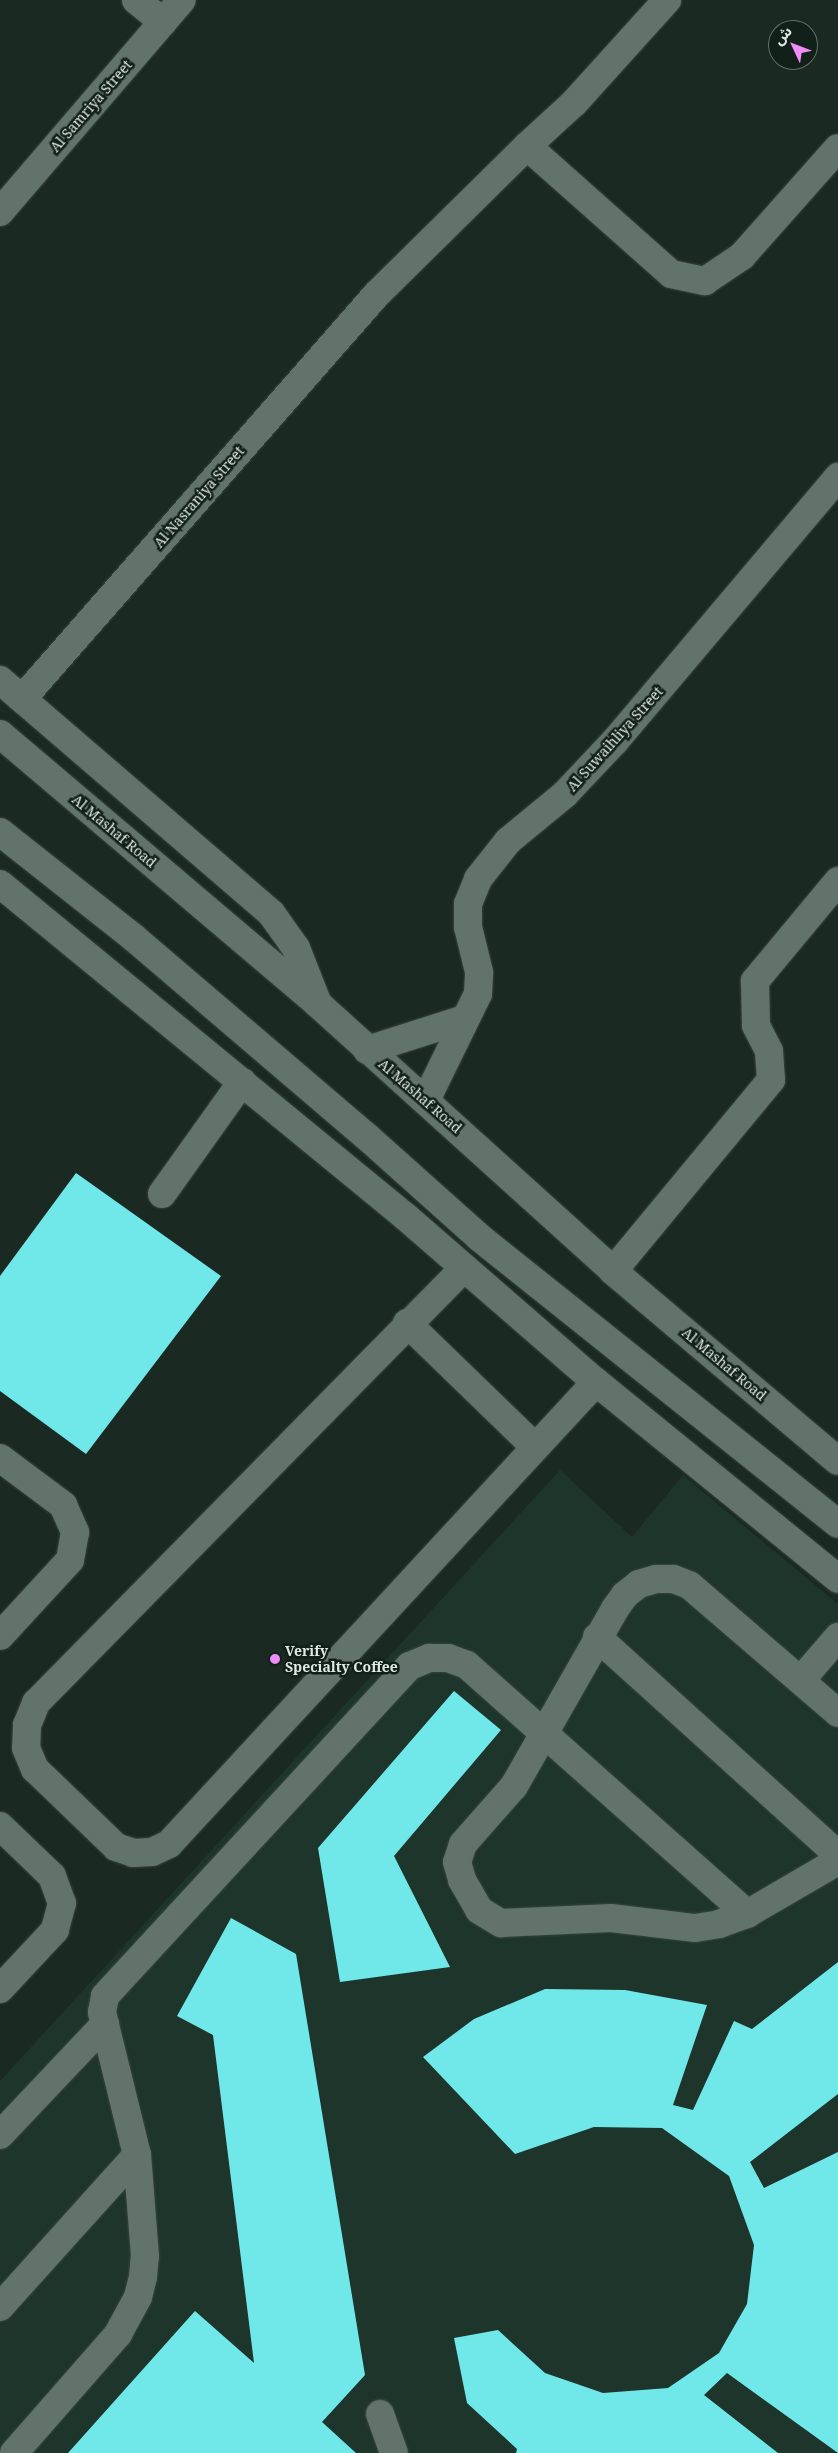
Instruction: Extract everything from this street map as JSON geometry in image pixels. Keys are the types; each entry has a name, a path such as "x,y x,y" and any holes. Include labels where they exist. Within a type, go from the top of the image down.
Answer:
{"street":[{"path":"136,0 163,22"},
{"name":"Al Samriya Street","path":"0,212 182,0"},
{"name":"Al Nasraniya Street","path":"22,699 376,296 527,146 574,103 668,0"},
{"path":"527,146 671,274 705,281 742,256 838,148"},
{"name":"Al Suwaihliya Street","path":"426,1100 464,1019 476,1001 480,982 468,927 468,904 486,866 508,841 565,794 614,741 838,477"},
{"path":"0,680 271,914 296,948 318,1004"},
{"name":"Al Mashaf Road","path":"0,734 318,1004 613,1271 838,1461"},
{"path":"0,832 134,938 366,1136 480,1238 838,1524"},
{"path":"613,1271 771,1080 770,1051 756,1026 755,981 838,881"},
{"path":"0,884 242,1082 464,1268 596,1382 838,1579"},
{"path":"367,1050 464,1019"},
{"path":"162,1194 242,1082"},
{"path":"464,1268 407,1323 36,1704 27,1725 26,1748 35,1769 50,1786 116,1847 133,1853 152,1852 169,1844 596,1382"},
{"path":"407,1323 535,1447"},
{"path":"0,1458 63,1505 75,1532 70,1560 0,1636"},
{"path":"838,1713 689,1585 673,1579 656,1579 639,1584 625,1595 597,1637 545,1734 514,1786 458,1853 458,1871 479,1910 501,1922 611,1918 695,1928 719,1924 746,1914 838,1861"},
{"path":"597,1637 838,1855"},
{"path":"801,1680 838,1637"},
{"path":"14,2453 118,2334 138,2297 145,2256 137,2155 105,2024 105,1996 114,1983 410,1666 429,1658 448,1658 467,1664 746,1914"},
{"path":"0,1826 52,1876 62,1903 55,1930 0,1989"},
{"path":"0,2136 105,2024"},
{"path":"0,2307 137,2155"},
{"path":"380,2414 394,2453"}],"shaded area":[{"path":"560,1470 632,1537 683,1475 838,1604 838,2453 0,2453 0,2081"}],"building":[{"path":"76,1173 221,1276 86,1454 0,1391 0,1276"},
{"path":"454,1691 501,1730 394,1856 450,1967 340,1982 318,1848"},
{"path":"231,1918 296,1954 365,2375 322,2422 356,2453 68,2453 195,2311 254,2363 213,2035 177,2016"},
{"path":"838,1962 838,2094 750,2162 764,2188 838,2152 838,2453 727,2373 704,2395 778,2453 516,2453 517,2449 467,2403 454,2338 498,2330 545,2373 603,2393 668,2388 719,2353 747,2304 754,2245 729,2176 662,2128 594,2127 515,2154 423,2057 474,2019 545,1989 625,1990 707,2005 673,2105 693,2110 734,2021 752,2029"}],"place":[{"name":"Verify Specialty Coffee","path":"275,1659"}]}
